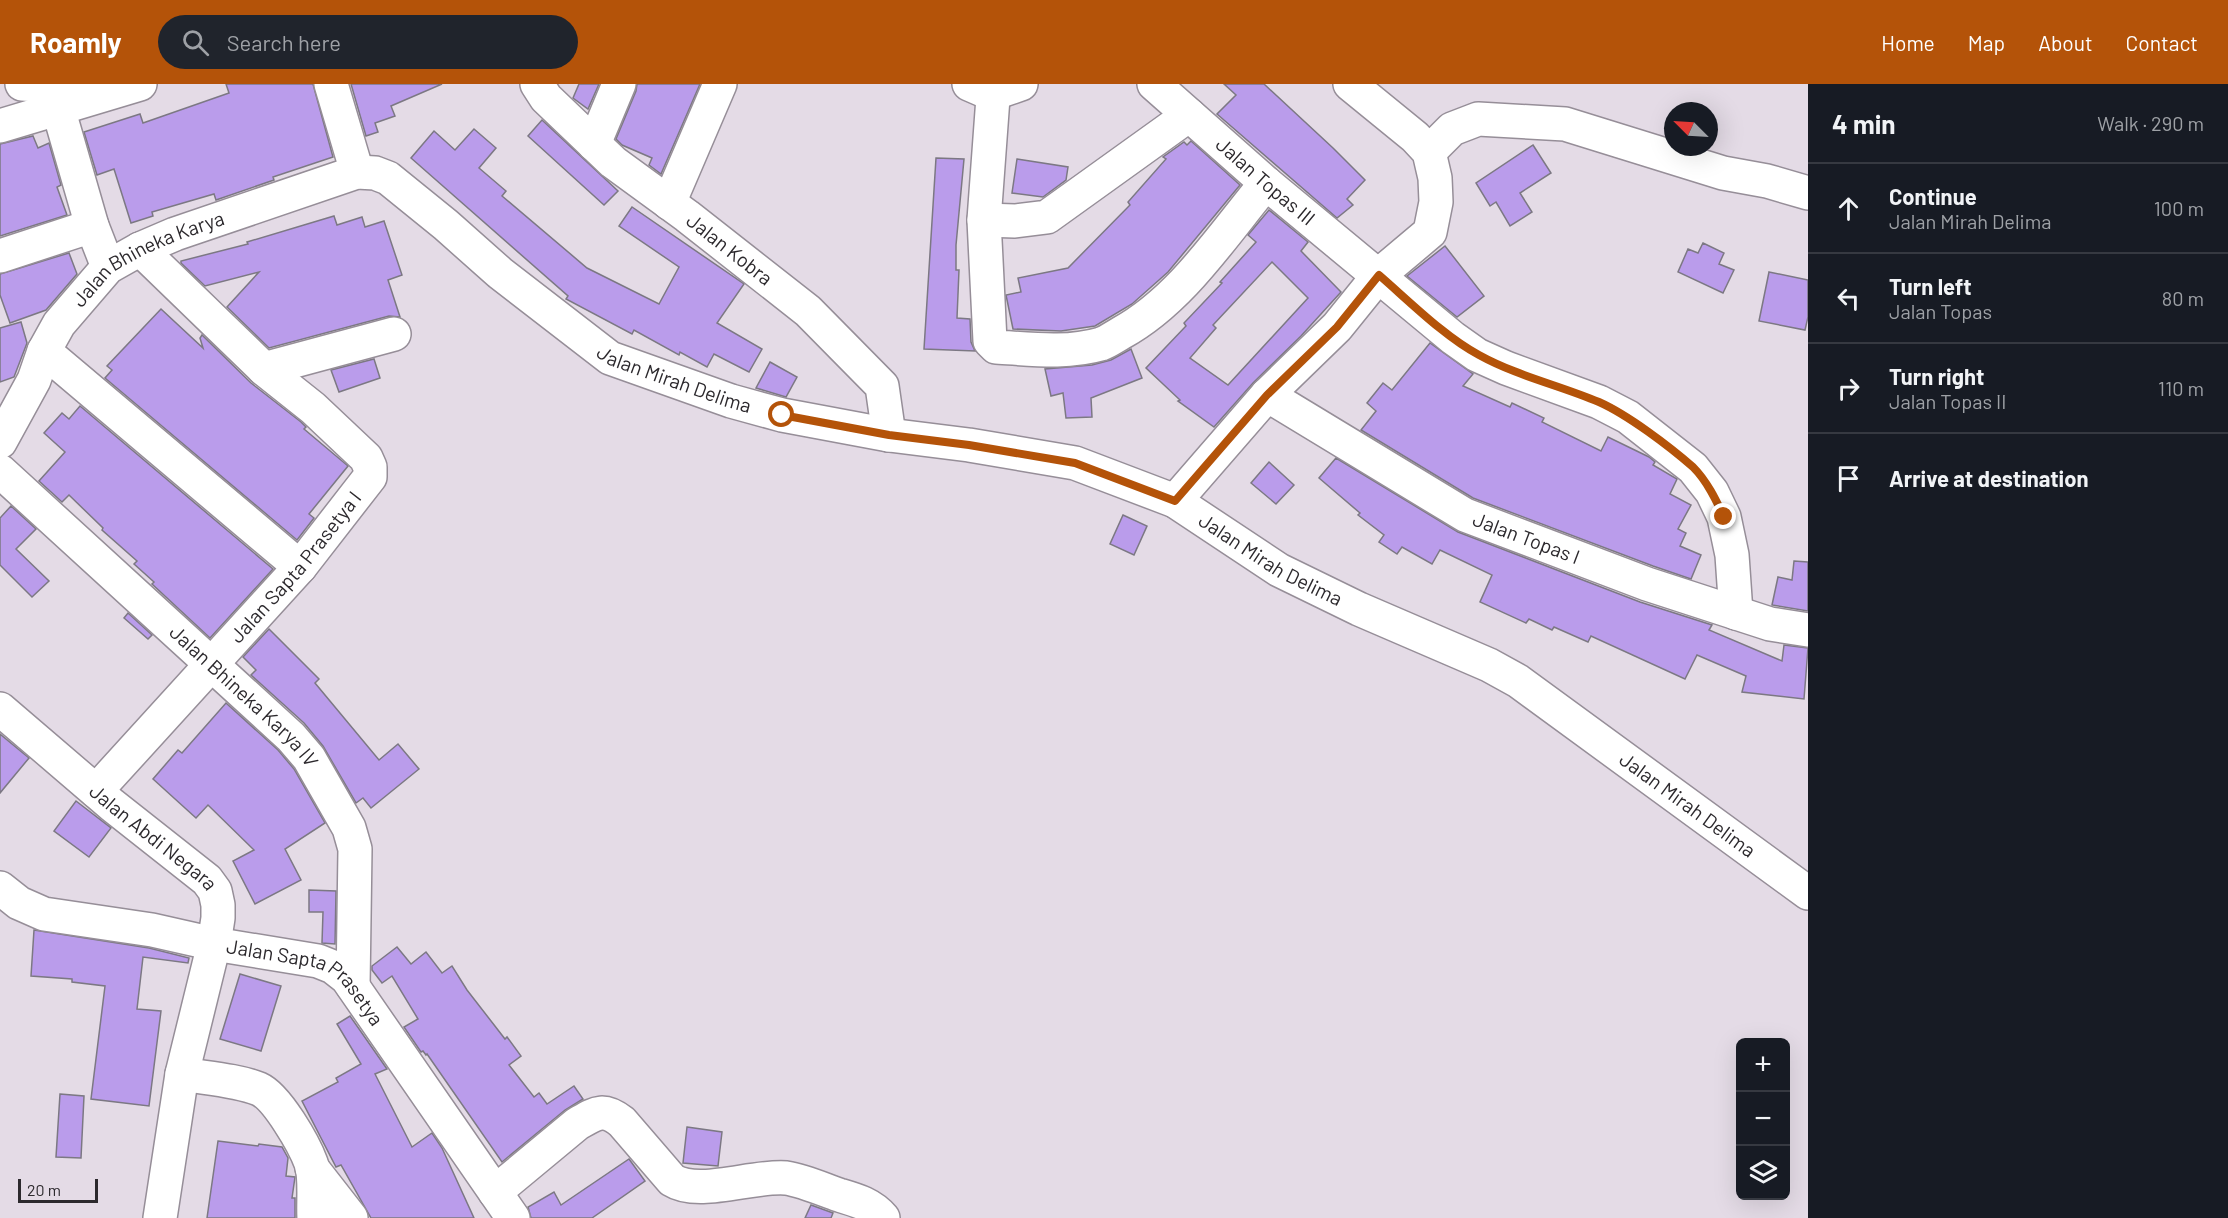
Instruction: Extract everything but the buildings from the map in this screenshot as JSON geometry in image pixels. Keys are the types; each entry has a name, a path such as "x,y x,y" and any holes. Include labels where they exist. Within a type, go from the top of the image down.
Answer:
{"street":[{"path":"22,84 53,86 81,84"},
{"path":"0,126 140,84"},
{"path":"331,84 366,172"},
{"name":"Jalan Kobra","path":"537,84 546,98 613,162 808,311 882,386 889,435"},
{"path":"594,144 619,84"},
{"path":"669,203 720,84"},
{"name":"Jalan Topas III","path":"1154,84 1266,183 1453,338 1477,355 1609,407 1628,417 1694,468 1712,492 1724,517 1732,555 1736,613"},
{"path":"1175,501 1267,395 1337,327 1379,275 1430,232 1436,202 1435,178 1422,144 1350,84"},
{"path":"994,86 984,220 990,341 996,346 1056,351 1102,344 1136,325 1164,304 1266,183"},
{"path":"58,108 92,226 108,267"},
{"path":"984,220 1016,221 1047,217 1189,115"},
{"path":"1422,144 1478,118 1565,124 1723,173 1767,181 1808,193"},
{"name":"Jalan Bhineka Karya","path":"0,442 59,324 108,267 140,249 175,234 366,172"},
{"name":"Jalan Mirah Delima","path":"366,172 388,178 500,273 610,358 731,401 772,413 889,435 969,445 1075,463 1175,501 1279,570 1359,609 1489,665 1518,681 1808,893"},
{"path":"0,256 92,226"},
{"path":"140,249 264,369 394,334"},
{"path":"0,389 39,366 300,567"},
{"name":"Jalan Sapta Prasetya I","path":"96,791 300,567 370,477 370,467 366,458 336,429 264,369"},
{"name":"Jalan Topas I","path":"1267,395 1465,515 1647,584 1770,624 1808,630"},
{"name":"Jalan Bhineka Karya IV","path":"0,471 291,737 309,758 349,828 355,849 353,986"},
{"name":"Jalan Abdi Negara","path":"0,709 96,791 207,880 215,891 218,905 214,944 182,1074 160,1218"},
{"name":"Jalan Sapta Prasetya","path":"0,888 19,903 44,914 152,930 214,944 318,961 340,972 353,986 504,1205"},
{"path":"182,1074 245,1085 259,1089 270,1096 291,1126 312,1168 351,1218"},
{"path":"504,1205 577,1124 592,1115 603,1112 612,1114 622,1122 678,1184 695,1187 785,1178 869,1205 883,1218"},
{"path":"312,1168 314,1218"}],"route":[{"path":"782,415 889,435 969,445 1075,463 1175,501 1267,395 1337,327 1379,275 1453,338 1477,355 1599,402 1628,417 1694,468 1712,492 1724,517"}]}
